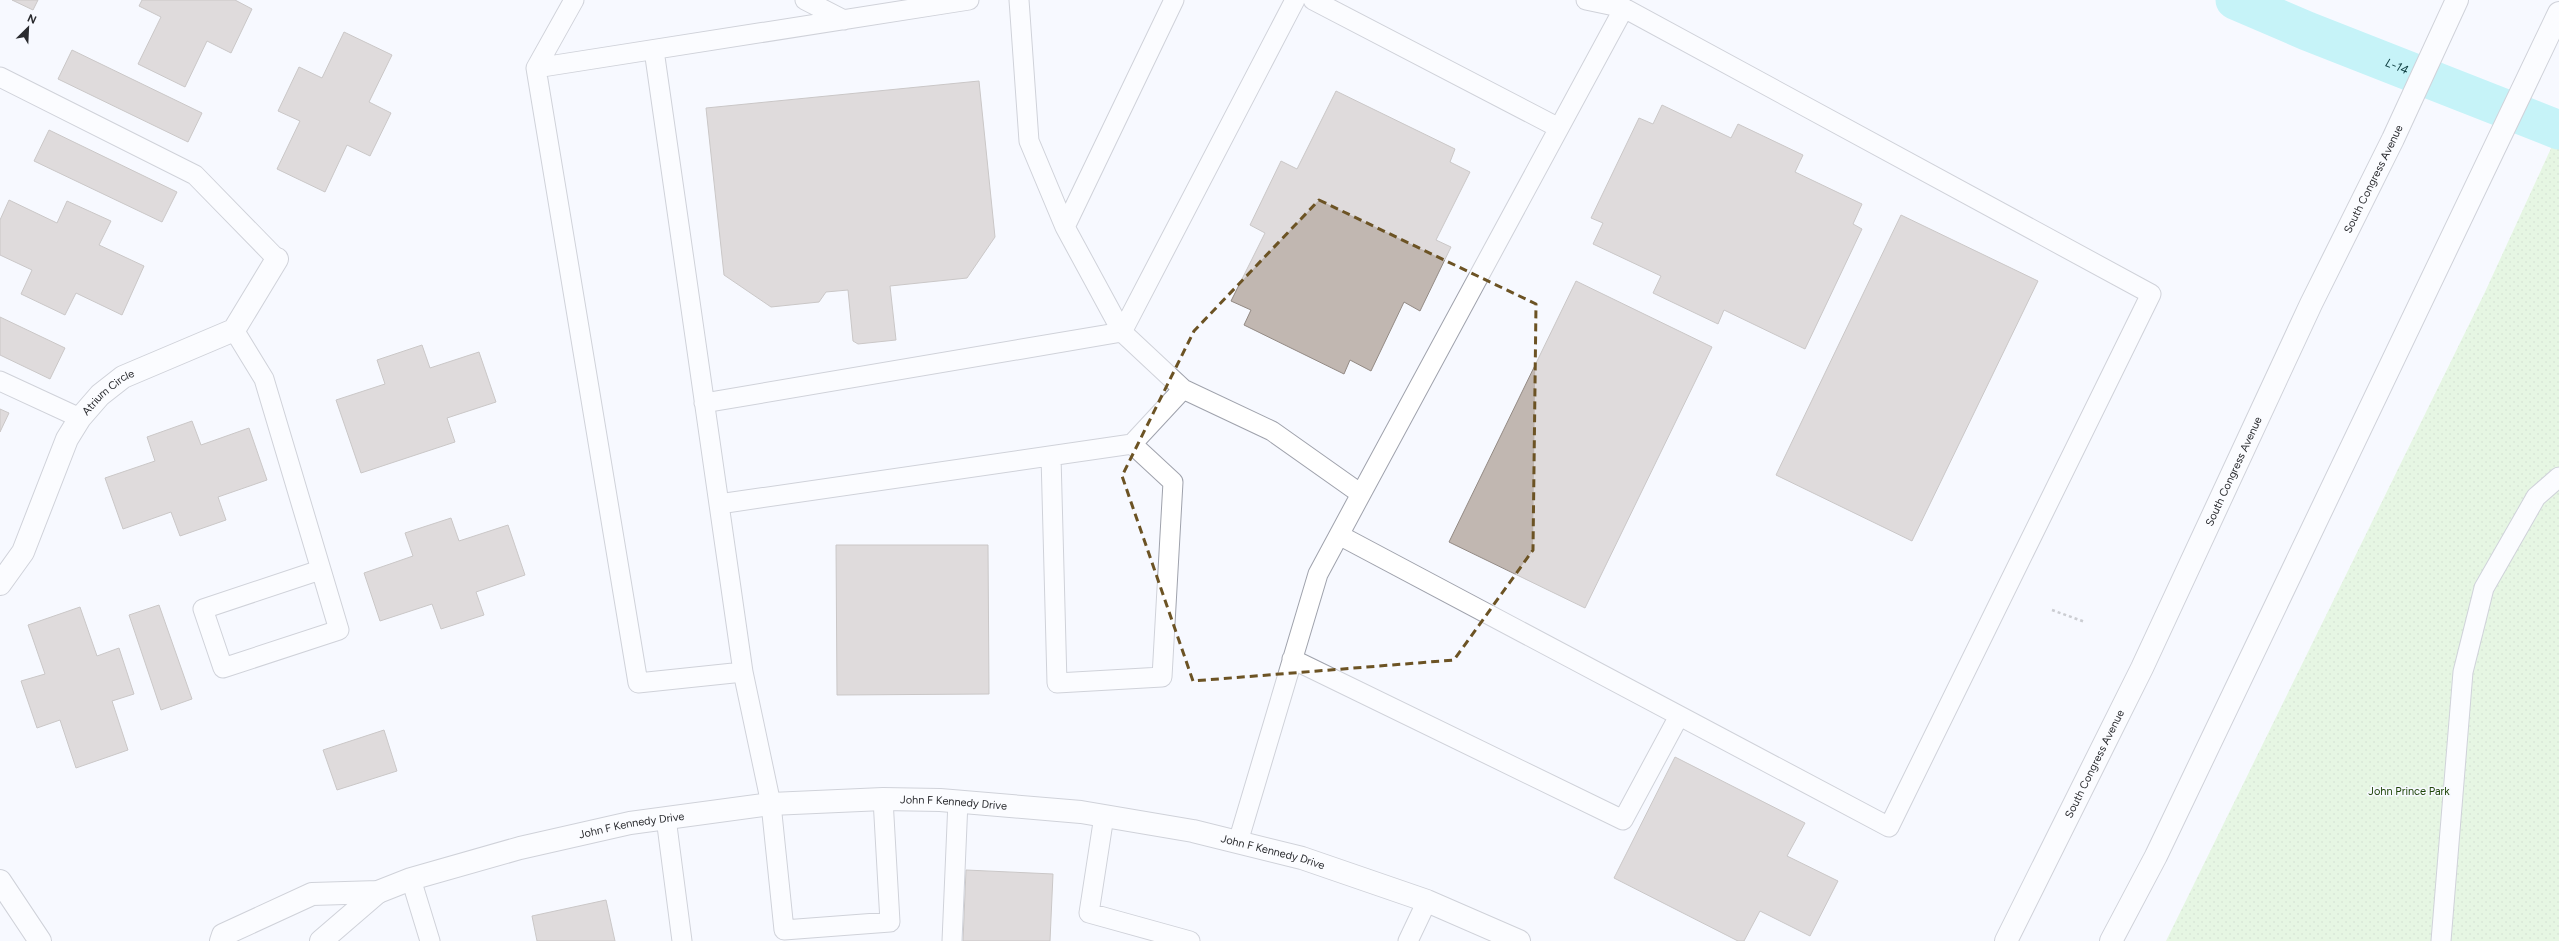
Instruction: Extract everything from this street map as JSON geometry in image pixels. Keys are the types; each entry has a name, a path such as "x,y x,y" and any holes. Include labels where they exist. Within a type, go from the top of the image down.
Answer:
{"main road":[{"name":"South Congress Avenue","path":"2006,941 2142,668 2311,304 2393,138 2457,0"},
{"path":"2111,941 2156,856 2559,13"},
{"path":"234,330 277,259"},
{"name":"Atrium Circle","path":"0,584 23,552 67,439 80,418 100,394 123,377 234,330"},
{"name":"John F Kennedy Drive","path":"321,941 378,892 411,879 520,848 630,823 666,818 770,804 883,799 958,801 1081,812 1193,831 1302,858 1427,901 1519,941"},
{"path":"0,881 40,941"},
{"name":"John F Kennedy Drive","path":"221,941 223,935 312,894 378,892"}],"lane":[{"path":"574,0 536,68 638,683 743,672"},
{"path":"805,0 844,20"},
{"path":"536,68 969,0"},
{"path":"1019,0 1029,141 1065,227 1122,332 1183,389 1272,431 1361,494"},
{"path":"1065,227 1174,0"},
{"path":"1122,332 1296,0"},
{"path":"1313,0 1559,128"},
{"path":"1338,535 1889,827 2151,294 1624,8 1586,0"},
{"path":"1238,842 1318,574 1624,8"},
{"path":"654,50 743,672 770,804 784,930 890,922 883,799"},
{"path":"0,77 195,175 277,259"},
{"path":"234,330 264,379 339,630 223,668 203,609 320,570"},
{"path":"704,403 1122,332"},
{"path":"0,381 80,418"},
{"path":"718,504 1132,444 1183,389"},
{"path":"1052,456 1057,683 1162,677 1172,482 1132,444"},
{"path":"2441,941 2463,672 2484,588 2536,497 2559,477"},
{"path":"1292,659 1623,820 1679,716"},
{"path":"952,941 958,801"},
{"path":"1104,816 1089,913 1190,941"},
{"path":"666,818 682,941"},
{"path":"411,879 430,941"},
{"path":"1408,941 1427,901"}],"path":[{"path":"2052,610 2085,622"}],"highlighted area":[{"path":"1319,200 1536,304 1533,550 1454,660 1193,681 1122,476 1194,331"}],"green space":[{"name":"John Prince Park","path":"2559,131 2559,941 2166,941 2485,292"}],"building":[{"path":"12,0 38,0 33,10"},
{"path":"142,0 235,0 252,9 231,53 207,41 185,87 138,64 161,17 139,6"},
{"path":"344,32 392,55 369,102 391,113 370,156 347,145 325,192 277,169 300,121 278,111 299,67 322,78"},
{"path":"72,50 202,113 188,142 58,79"},
{"path":"979,81 995,237 967,278 890,286 896,340 858,344 853,341 848,290 826,292 819,302 771,307 724,275 706,108"},
{"path":"1336,91 1455,149 1450,162 1470,172 1436,240 1451,247 1420,311 1404,302 1371,371 1350,360 1344,374 1244,325 1251,310 1231,301 1265,233 1250,225 1281,161 1297,169"},
{"path":"1662,105 1731,138 1738,124 1803,155 1795,172 1862,204 1853,224 1862,229 1805,349 1724,310 1718,324 1653,293 1661,276 1593,244 1603,223 1591,218 1639,118 1653,124"},
{"path":"49,130 177,192 162,222 34,161"},
{"path":"9,200 57,223 67,201 111,221 99,245 144,266 122,315 76,293 65,315 21,294 32,270 0,255 0,220"},
{"path":"1901,215 2038,281 1912,541 1776,475"},
{"path":"1576,281 1712,347 1585,608 1449,542"},
{"path":"0,317 65,348 50,379 0,355"},
{"path":"422,345 430,368 479,352 496,402 447,418 455,442 361,473 336,400 385,384 377,360"},
{"path":"0,409 9,413 0,432"},
{"path":"192,421 201,445 249,428 267,480 218,497 226,520 180,536 171,512 123,529 105,478 155,461 147,437"},
{"path":"451,518 459,541 508,525 525,575 476,592 484,615 441,629 432,604 380,621 364,573 413,556 405,533"},
{"path":"836,545 988,545 989,694 837,695"},
{"path":"159,605 192,699 161,710 129,615"},
{"path":"80,607 97,656 119,648 134,694 112,701 128,750 76,768 60,720 37,728 21,681 45,674 28,625"},
{"path":"384,730 397,771 337,790 323,750"},
{"path":"1675,757 1805,823 1787,856 1838,881 1810,936 1760,911 1744,941 1738,941 1614,878"},
{"path":"966,870 1053,874 1050,941 963,941"},
{"path":"606,900 615,941 537,941 532,916"}],"waterway":[{"name":"L-14","path":"2235,0 2307,31 2559,130"}]}
